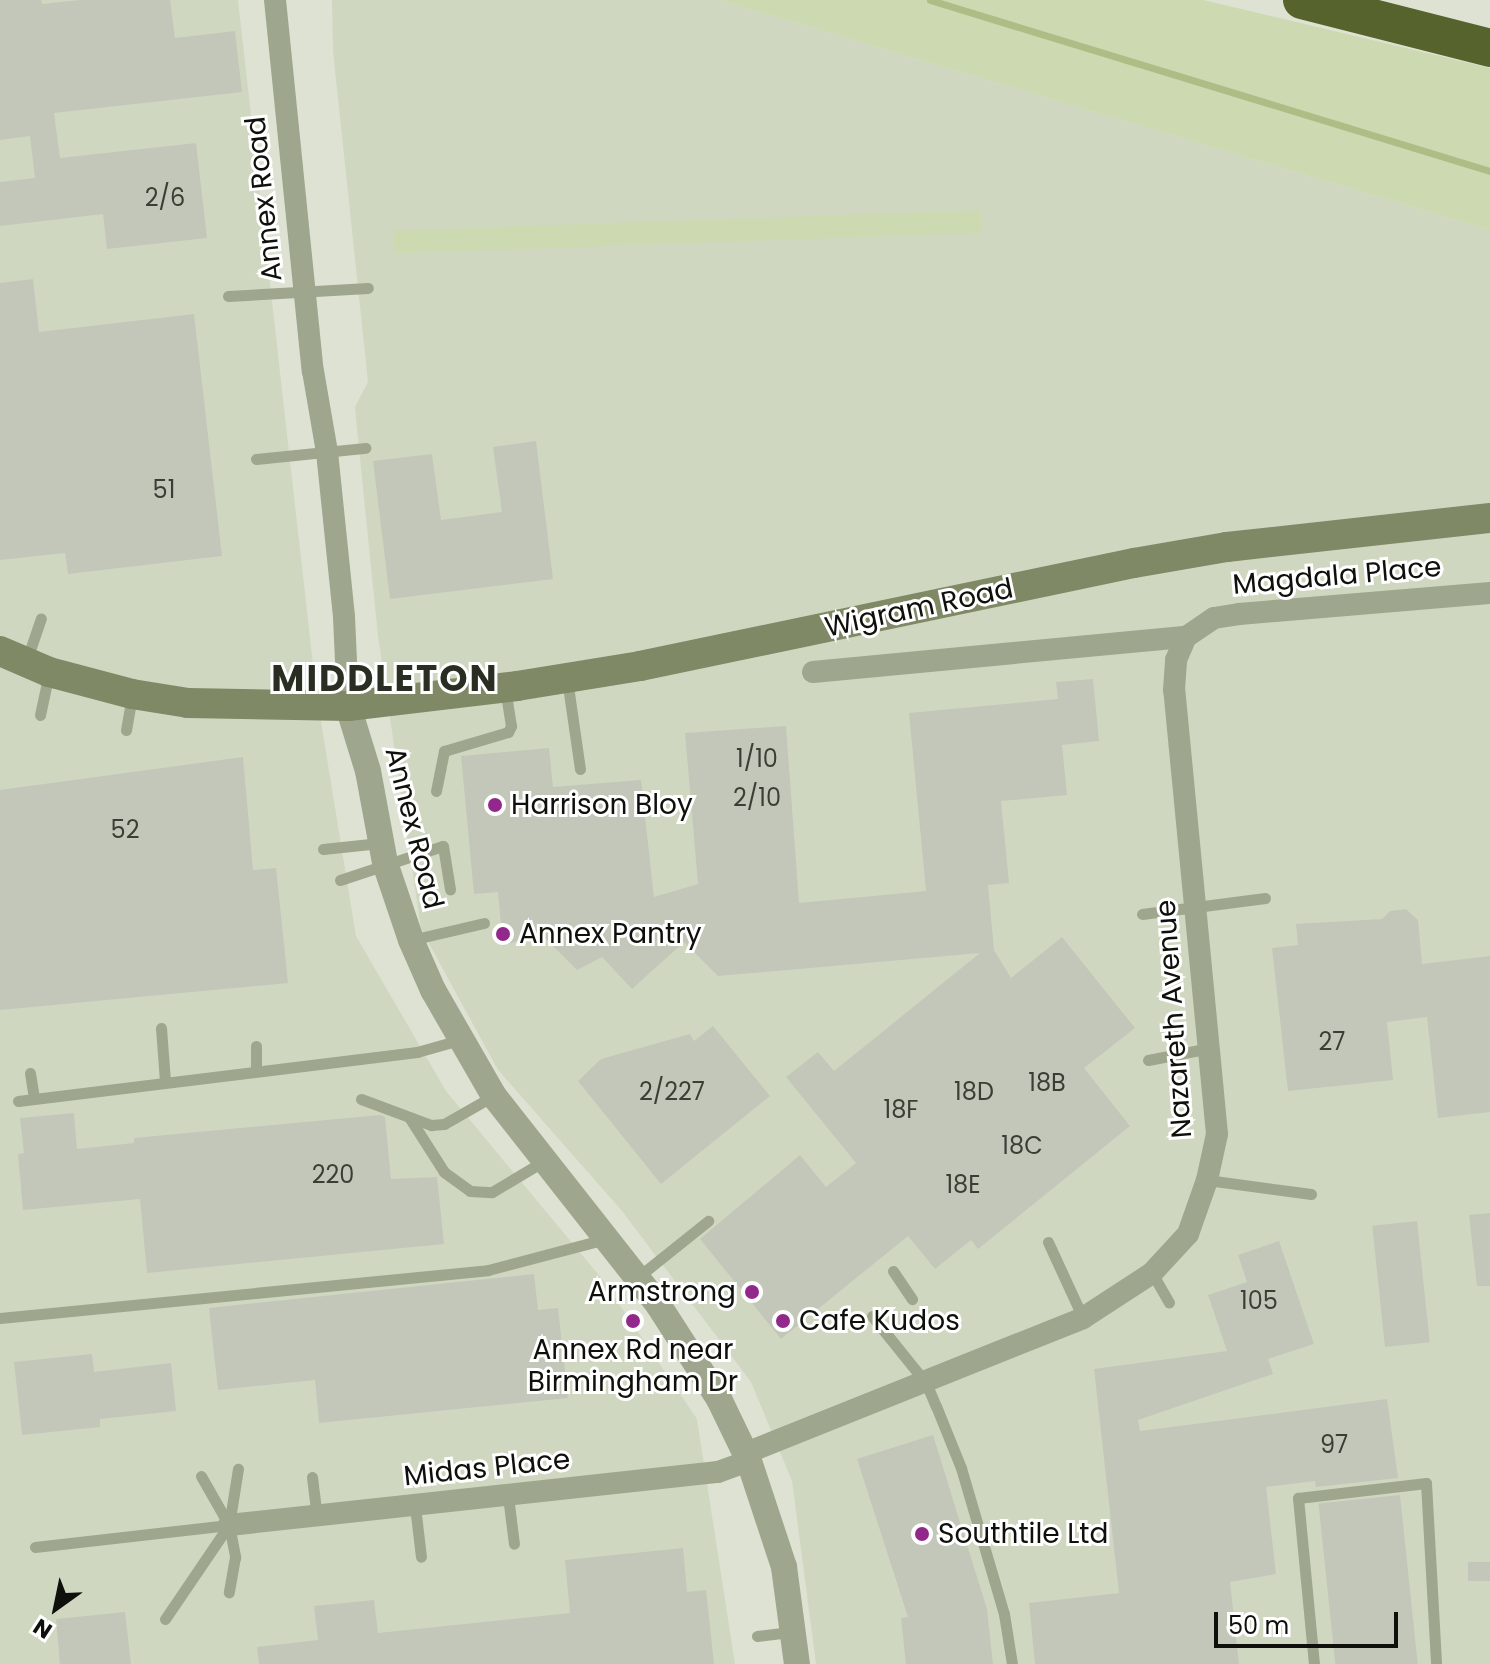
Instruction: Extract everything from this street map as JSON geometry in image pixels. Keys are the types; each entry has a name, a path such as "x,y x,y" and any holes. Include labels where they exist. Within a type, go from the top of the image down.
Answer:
{"highway":[{"path":"1302,0 1490,48"}],"main road":[{"name":"Wigram Road","path":"16,661 132,694 188,703 348,706 505,688 708,653 1134,563 1227,547 1490,518"}],"street":[{"name":"Annex Road","path":"275,0 306,292 327,452 344,617 348,706 368,771 383,853 411,940 459,1040 494,1096 637,1277 684,1342 748,1457 784,1567 797,1664"},
{"name":"Magdala Place","path":"813,672 1186,637 1214,618 1239,614 1490,593"},
{"name":"Nazareth Avenue","path":"748,1457 1083,1318 1152,1273 1188,1234 1207,1180 1217,1134 1174,690 1176,660 1186,637"},
{"name":"Midas Place","path":"229,1525 726,1471 748,1457"}],"lane":[{"path":"228,296 368,288"},
{"path":"256,459 365,448"},
{"path":"40,715 16,661 41,618"},
{"path":"567,678 580,769"},
{"path":"436,791 444,751 508,732 511,726 505,688"},
{"path":"126,730 132,694"},
{"path":"323,849 383,853 443,846 450,889"},
{"path":"340,880 383,853"},
{"path":"1142,914 1265,898"},
{"path":"411,940 484,923"},
{"path":"161,1028 165,1081"},
{"path":"18,1101 417,1052 459,1040"},
{"path":"256,1046 256,1071"},
{"path":"1148,1060 1211,1048"},
{"path":"30,1073 34,1097"},
{"path":"361,1099 421,1123 444,1124 494,1096"},
{"path":"409,1117 444,1172 470,1191 492,1192 544,1160"},
{"path":"1207,1180 1311,1194"},
{"path":"637,1277 708,1221"},
{"path":"0,1318 488,1270 606,1239"},
{"path":"1048,1242 1083,1318"},
{"path":"893,1271 912,1299"},
{"path":"1152,1273 1169,1302"},
{"path":"872,1316 926,1383 961,1468 1004,1614 1012,1664"},
{"path":"165,1619 229,1525 238,1469"},
{"path":"201,1476 229,1525 235,1557 229,1592"},
{"path":"312,1477 317,1515"},
{"path":"1314,1664 1298,1498 1426,1483 1436,1664"},
{"path":"508,1496 514,1544"},
{"path":"415,1506 421,1557"},
{"path":"35,1547 229,1525"},
{"path":"757,1636 793,1632"}],"shaded area":[{"path":"0,0 238,0 316,691 356,936 446,1091 602,1279 697,1419 735,1664 0,1664"},
{"path":"332,0 719,0 1490,230 1490,1664 816,1664 792,1481 751,1382 622,1211 498,1070 421,929 378,636 356,419 355,407 368,382 333,51"}],"green space":[{"path":"719,0 1203,0 1490,68 1490,230"},
{"path":"981,210 982,233 394,254 393,231"}],"building":[{"path":"0,0 41,0 42,4 80,0 170,0 175,38 235,31 242,92 54,113 60,158 196,143 207,238 107,249 103,214 0,226 0,182 35,178 30,136 0,140"},
{"path":"33,279 39,332 194,314 222,556 68,574 65,553 0,560 0,283"},
{"path":"536,441 553,579 390,599 373,461 432,454 441,520 502,512 493,447"},
{"path":"1093,679 1099,741 1062,745 1067,795 1001,801 1009,883 988,885 994,950 1011,978 1062,937 1135,1028 1084,1068 1130,1126 978,1249 971,1240 935,1269 908,1236 781,1339 700,1239 800,1155 826,1187 856,1163 786,1077 818,1052 834,1071 980,953 718,976 684,942 632,989 602,957 577,970 540,933 503,946 498,892 474,894 461,756 549,748 553,787 641,780 654,897 698,884 685,733 786,726 799,903 926,891 909,713 1058,699 1056,682"},
{"path":"243,757 253,870 276,868 288,983 0,1010 0,790"},
{"path":"1406,909 1418,920 1422,964 1490,956 1490,1112 1438,1118 1427,1017 1387,1022 1393,1080 1288,1091 1272,948 1298,945 1296,924 1382,919 1390,911"},
{"path":"713,1026 770,1096 661,1184 578,1081 601,1059 690,1034 694,1041"},
{"path":"74,1113 77,1149 134,1143 134,1138 380,1115 385,1117 391,1179 437,1177 444,1244 147,1273 140,1199 23,1210 18,1154 24,1153 20,1118"},
{"path":"1490,1213 1490,1286 1477,1286 1469,1215"},
{"path":"1417,1221 1430,1342 1385,1347 1372,1226"},
{"path":"1279,1241 1314,1344 1268,1359 1273,1374 1138,1420 1140,1431 1387,1399 1398,1478 1316,1487 1315,1481 1266,1487 1276,1574 1230,1582 1239,1664 1035,1664 1029,1603 1119,1593 1094,1369 1227,1351 1208,1295 1247,1282 1238,1255"},
{"path":"534,1274 538,1310 558,1308 568,1398 319,1423 315,1380 218,1390 209,1308"},
{"path":"92,1354 94,1372 171,1363 176,1411 100,1419 100,1427 22,1435 14,1362"},
{"name":"Southtile Ltd","path":"933,1435 987,1609 993,1664 906,1664 901,1618 908,1617 857,1459"},
{"path":"1400,1495 1418,1664 1335,1664 1318,1504"},
{"path":"683,1548 687,1592 706,1590 714,1664 259,1664 257,1647 318,1640 314,1606 374,1600 378,1633 570,1613 565,1560"},
{"path":"1468,1562 1490,1562 1490,1581 1468,1581"},
{"path":"125,1612 131,1664 60,1664 56,1619"}],"waterway":[{"path":"930,0 1490,171"}],"place":[{"name":"Harrison Bloy","path":"495,805"},
{"name":"Annex Pantry","path":"503,934"},
{"name":"Armstrong","path":"752,1292"},
{"name":"Annex Rd near Birmingham Dr","path":"633,1321"},
{"name":"Cafe Kudos","path":"783,1321"},
{"name":"Southtile Ltd","path":"922,1534"}],"district":[{"name":"MIDDLETON","path":"385,679"}]}
